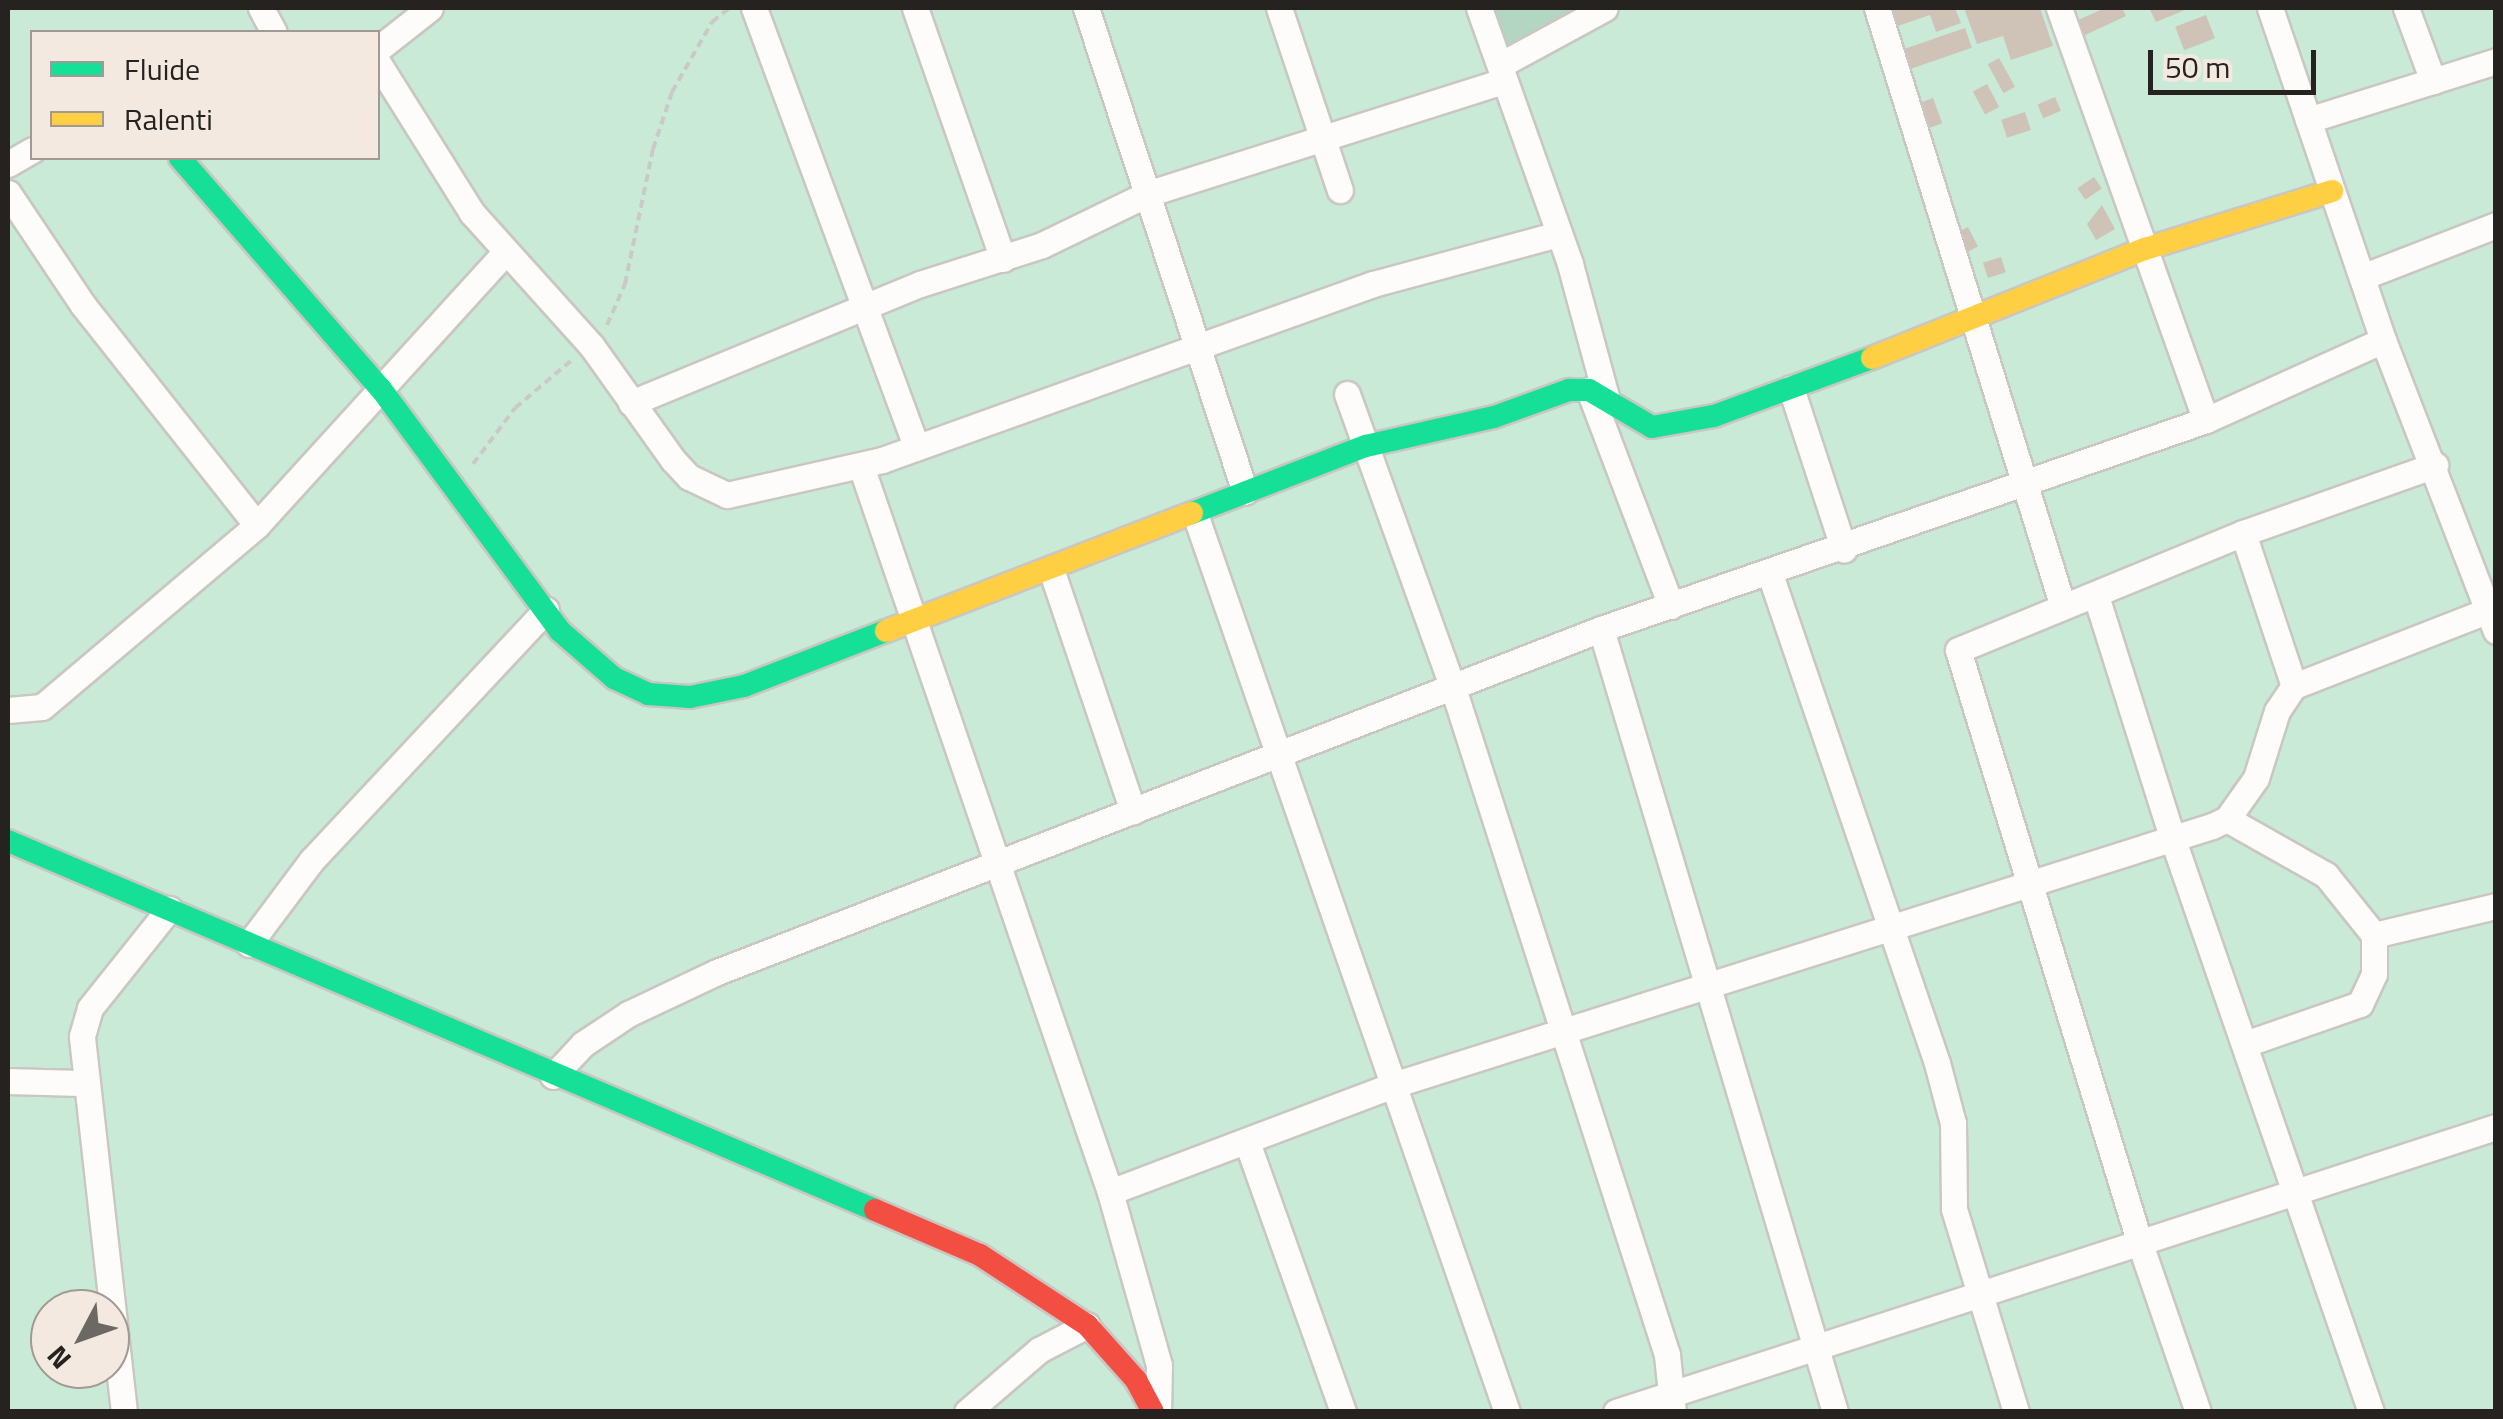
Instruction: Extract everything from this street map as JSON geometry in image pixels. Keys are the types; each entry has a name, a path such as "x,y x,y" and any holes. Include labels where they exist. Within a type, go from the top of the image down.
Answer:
{"street":[{"path":"261,8 273,30"},
{"path":"380,47 430,8"},
{"path":"754,8 916,447"},
{"path":"915,8 1003,259"},
{"path":"1086,8 1245,492"},
{"path":"1279,8 1340,190"},
{"path":"1479,8 1558,234 1598,395 1671,606"},
{"path":"630,403 868,310 920,284 1003,259 1147,194 1501,73 1605,8"},
{"path":"1877,8 2028,481 2062,607"},
{"path":"2059,8 2206,420"},
{"path":"1110,1192 1392,1084 2227,818 2256,778 2277,711 2294,686 2492,620 2435,465 2383,340 2270,8"},
{"path":"2406,8 2433,81"},
{"path":"2308,120 2496,61"},
{"path":"380,66 438,166 505,252 590,345 689,477 727,494 860,466 1006,420 1197,344 1373,284 1558,234"},
{"path":"8,164 30,151"},
{"path":"182,160 381,389 546,610 614,678 648,694 690,696 744,686 1366,446 1598,395 1652,427 1714,416 1978,320 2145,249 2332,191"},
{"path":"8,193 83,305 257,525"},
{"path":"2362,278 2496,226"},
{"path":"8,710 42,707 257,525 505,252"},
{"path":"552,1076 583,1044 682,988 994,862 1454,691 1600,629 1844,550 2206,420 2383,340"},
{"path":"1792,388 1844,550"},
{"path":"1347,394 1454,691 1667,1355 1672,1376 1670,1404"},
{"path":"2198,1412 2140,1244 1958,650 2096,596 2242,532 2435,465"},
{"path":"860,466 910,622 1110,1192 1159,1365 1155,1412"},
{"path":"1195,514 1507,1412"},
{"path":"2242,532 2294,686"},
{"path":"1051,569 1133,811"},
{"path":"1770,574 1952,1123 1949,1170 1976,1296 2016,1412"},
{"path":"2096,596 2171,834 2248,1043 2371,1412"},
{"path":"249,944 310,861 546,610"},
{"path":"1600,629 1711,982 1776,1230 1835,1412"},
{"path":"2227,818 2326,875 2374,935 2374,974 2360,1004 2248,1043"},
{"path":"8,841 552,1076 980,1255 1087,1325 1136,1380 1155,1412"},
{"path":"2374,935 2496,906"},
{"path":"124,1412 82,1036 90,1008 169,909"},
{"path":"8,1081 88,1083"},
{"path":"1616,1412 1670,1404 1816,1348 2300,1195 2496,1127"},
{"path":"1247,1142 1343,1412"},
{"path":"967,1412 1039,1350 1087,1325"}],"path":[{"path":"454,490 515,408 602,337 625,284 653,149 672,92 712,22 729,8"}],"green space":[{"path":"8,8 2495,8 2495,1411 8,1411"},
{"path":"1489,8 1591,8 1505,54"}],"building":[{"path":"1884,8 1955,8 1961,23 1936,32 1930,15 1892,28"},
{"path":"1964,8 2040,8 2053,46 2011,60 2003,36 1977,44"},
{"path":"2105,8 2122,8 2126,16 2083,36 2076,21"},
{"path":"2149,8 2190,8 2156,22"},
{"path":"2206,15 2215,38 2184,50 2175,27"},
{"path":"1965,28 1972,48 1901,72 1894,52"},
{"path":"1999,58 2015,87 2004,93 1988,64"},
{"path":"1987,84 1999,107 1985,114 1973,92"},
{"path":"2055,97 2061,111 2043,118 2038,104"},
{"path":"1933,98 1942,123 1923,131 1913,105"},
{"path":"2025,112 2031,130 2007,138 2001,120"},
{"path":"2094,177 2102,189 2085,200 2077,188"},
{"path":"2102,205 2115,229 2096,240 2087,224"},
{"path":"1968,227 1978,247 1966,253 1956,233"},
{"path":"2001,257 2006,272 1988,278 1983,263"}],"traffic: fast":[{"path":"182,160 381,389 560,631 614,678 648,694 690,697 744,686 886,631"},
{"path":"1192,513 1366,446 1494,417 1569,390 1589,390 1652,427 1714,416 1872,358"},
{"path":"8,841 875,1210"}],"traffic: slow":[{"path":"1872,358 2145,249 2332,191"},
{"path":"886,631 1192,513"}],"traffic: jam":[{"path":"875,1210 980,1255 1087,1325 1136,1380 1153,1412"}]}
